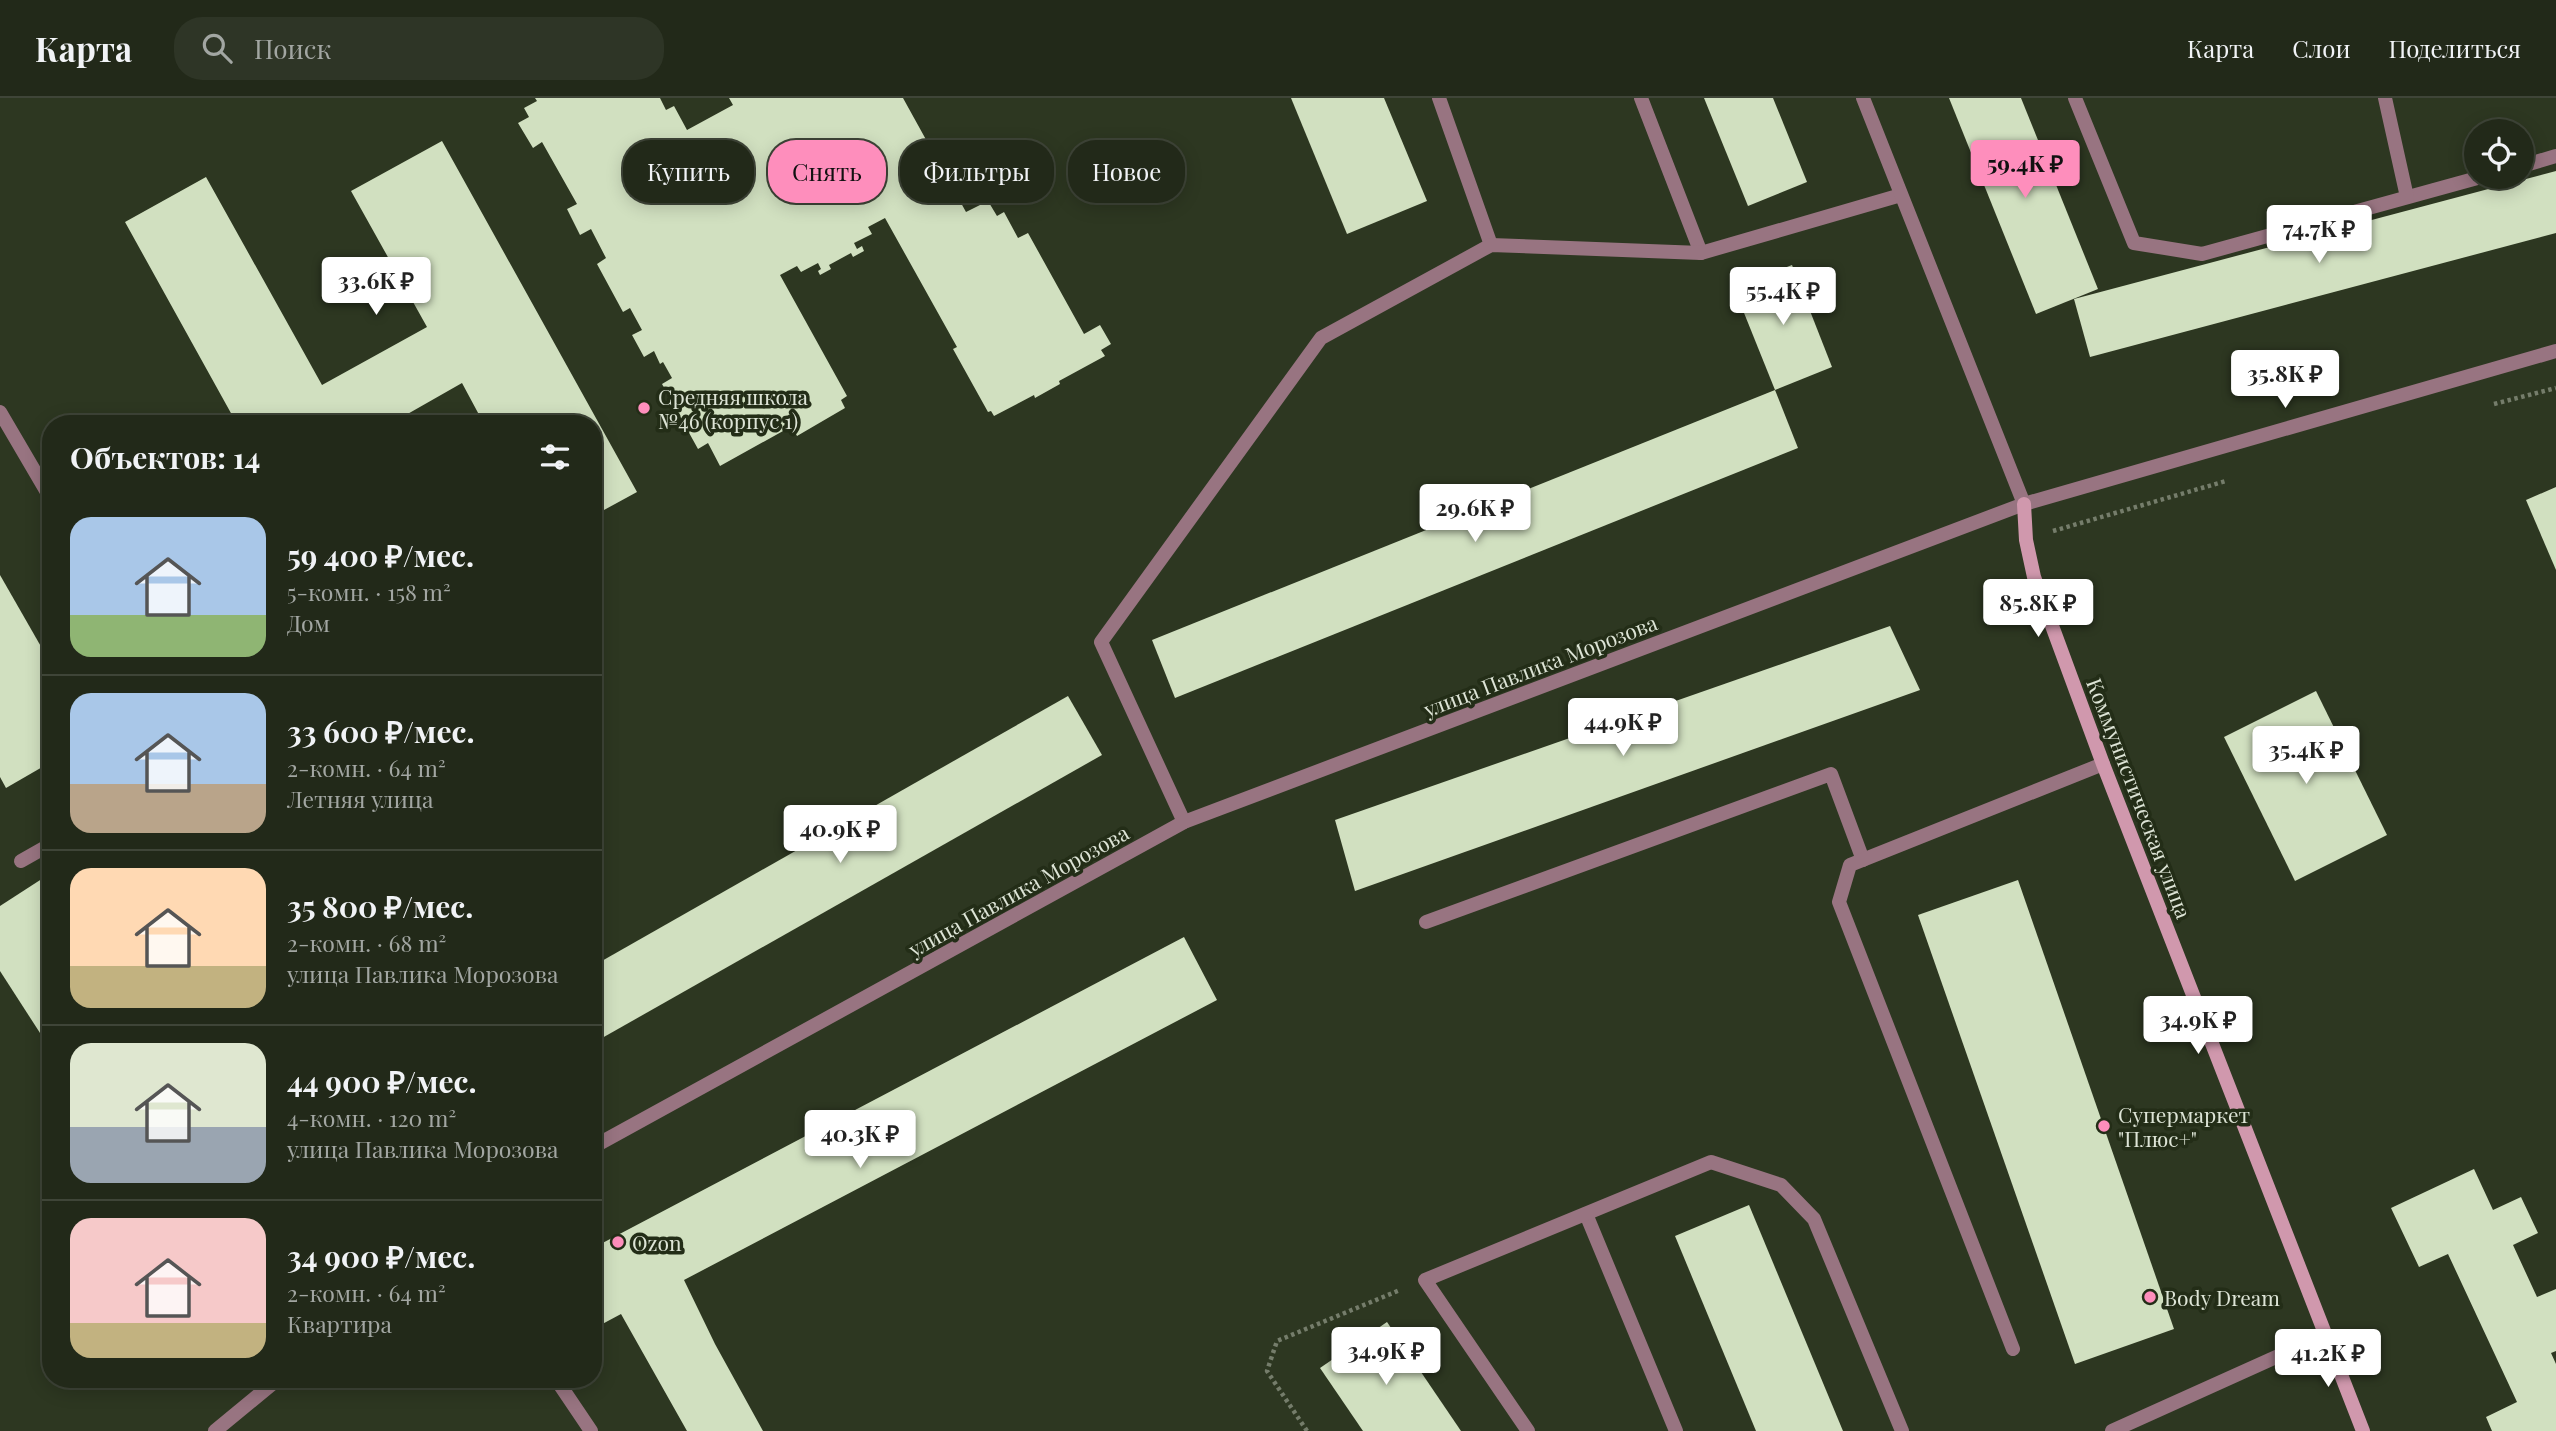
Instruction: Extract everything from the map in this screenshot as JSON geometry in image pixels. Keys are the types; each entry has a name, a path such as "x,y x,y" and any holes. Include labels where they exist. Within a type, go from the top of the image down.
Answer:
{"main road":[{"name":"Коммунистическая улица","path":"2024,504 2026,540 2034,577 2103,764 2363,1431"}],"street":[{"path":"1439,98 1491,245"},
{"path":"1641,98 1701,253"},
{"name":"Коммунистическая улица","path":"1863,98 2024,504"},
{"path":"2075,98 2134,243 2202,254 2464,182"},
{"path":"2385,98 2407,197"},
{"path":"2534,162 2556,156"},
{"path":"1184,822 1101,642 1321,338 1491,245 1701,253 1901,195"},
{"name":"улица Павлика Морозова","path":"602,1142 1184,822 2024,504 2556,351"},
{"path":"0,412 42,484"},
{"path":"2013,1349 1839,902 1850,865 2103,764"},
{"path":"1426,922 1831,774 1863,860"},
{"path":"21,861 42,849"},
{"path":"1528,1431 1426,1280 1711,1162 1781,1185 1814,1219 1902,1431"},
{"path":"1586,1213 1676,1431"},
{"path":"2112,1431 2325,1335"},
{"path":"215,1431 267,1388"},
{"path":"562,1388 591,1431"}],"path":[{"path":"1307,1431 1266,1371 1277,1341 1426,1280"}],"building":[{"path":"535,98 660,98 666,110 674,106 687,130 733,105 729,98 903,98 926,140 900,140 900,203 961,203 966,212 989,203 997,216 1004,212 1018,238 1028,233 1084,334 1100,325 1111,344 1101,350 1105,356 1059,381 1060,384 994,416 991,411 988,412 953,349 957,347 885,218 868,227 872,234 854,243 857,249 862,246 864,251 853,257 851,253 829,265 831,269 820,275 818,263 801,272 797,266 780,275 847,396 841,400 845,408 797,436 792,426 720,466 708,443 698,449 662,384 672,378 663,362 660,364 654,351 644,357 632,335 642,330 630,308 623,312 597,264 606,258 591,229 580,235 567,209 577,204 542,142 533,148 518,123 529,117 524,108 537,101"},
{"path":"1291,98 1384,98 1427,201 1347,234"},
{"path":"1704,98 1773,98 1807,182 1748,206"},
{"path":"1949,98 2021,98 2098,289 2036,314"},
{"path":"442,141 594,415 479,415 462,383 406,415 232,415 125,222 206,177 322,385 427,327 351,191"},
{"path":"2556,171 2556,233 2090,357 2074,299 2488,189 2534,189 2534,177"},
{"path":"1792,265 1832,367 1775,390 1734,288"},
{"path":"1775,390 1798,448 1175,698 1152,640"},
{"path":"602,429 637,492 602,511"},
{"path":"2556,487 2556,570 2526,500"},
{"path":"0,575 42,648 42,767 6,788 0,777"},
{"path":"1890,626 1920,690 1355,891 1335,820"},
{"path":"2316,691 2387,835 2295,881 2224,737"},
{"path":"1068,696 1102,755 602,1038 602,961"},
{"path":"42,879 42,1036 0,971 0,906"},
{"path":"2018,880 2174,1329 2075,1364 1918,915"},
{"path":"1184,937 1217,1000 684,1280 715,1344 763,1431 687,1431 621,1314 602,1324 602,1243"},
{"path":"2474,1169 2493,1210 2521,1197 2538,1233 2513,1245 2537,1297 2556,1289 2556,1351 2551,1353 2556,1364 2556,1431 2492,1431 2486,1417 2517,1402 2448,1254 2419,1267 2391,1208"},
{"path":"1749,1205 1843,1431 1756,1431 1675,1236"},
{"path":"1387,1322 1461,1431 1363,1431 1320,1368"}],"place":[{"name":"Средняя школа №46 (корпус 1)","path":"644,408"},
{"name":"Супермаркет \"Плюс+\"","path":"2104,1126"},
{"name":"Ozon","path":"618,1242"},
{"name":"Body Dream","path":"2150,1297"}]}
